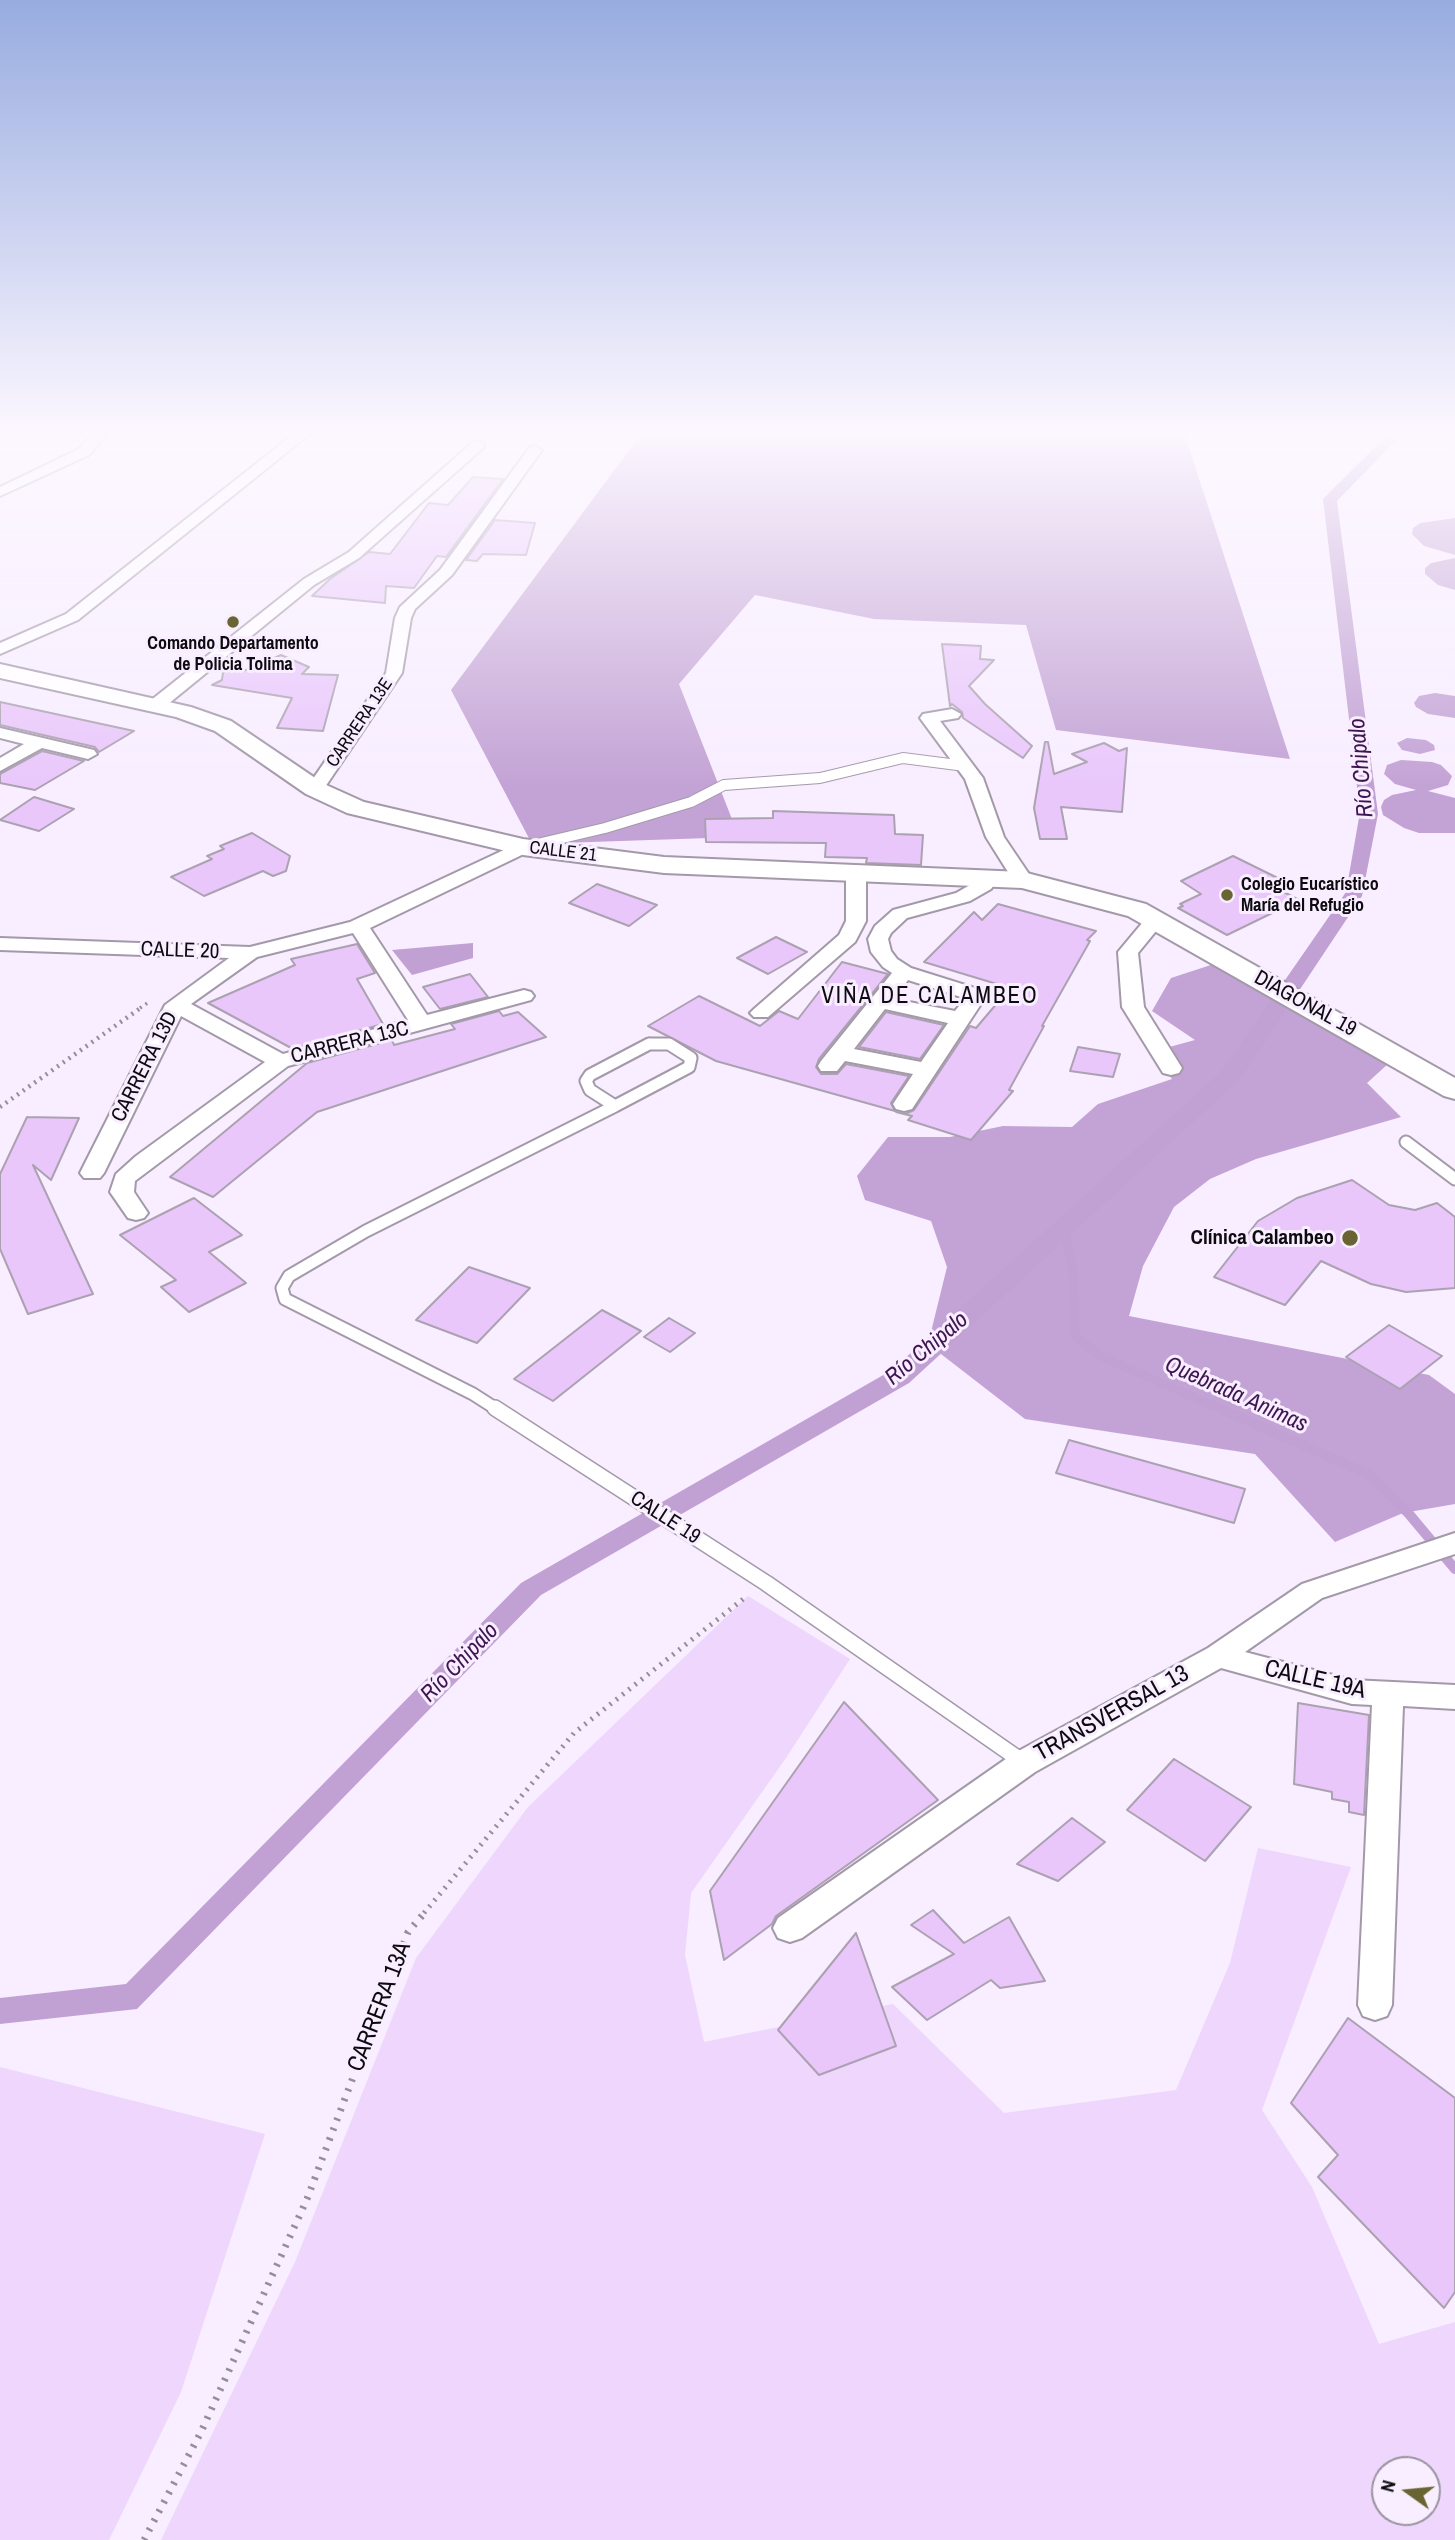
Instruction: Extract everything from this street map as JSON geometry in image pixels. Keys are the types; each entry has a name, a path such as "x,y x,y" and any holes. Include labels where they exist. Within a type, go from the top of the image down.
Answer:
{"street":[{"path":"0,649 72,617 160,548"},
{"path":"156,705 309,582 362,548"},
{"name":"CARRERA 13E","path":"315,789 394,673 402,618 408,607 447,572 462,548"},
{"name":"CALLE 21","path":"0,671 156,705 223,726 315,789 356,808 523,847 664,865 1023,880 1136,910 1155,920"},
{"path":"952,714 929,718 974,778 995,837 1023,880"},
{"path":"0,733 88,754"},
{"path":"0,766 38,743"},
{"path":"422,1025 369,939 357,926 523,847"},
{"path":"761,1013 848,938 856,921 856,875"},
{"path":"904,1104 973,1002 971,993 904,972 890,963 881,951 878,939 882,930 900,914 963,897 984,885 989,877"},
{"path":"1155,920 1128,952 1133,1007 1171,1068"},
{"name":"DIAGONAL 19","path":"1155,920 1455,1090"},
{"name":"CALLE 20","path":"0,944 250,953 357,926"},
{"name":"CARRERA 13D","path":"92,1173 176,1005 250,953"},
{"path":"904,972 834,1060 927,1070"},
{"name":"CARRERA 13C","path":"136,1213 122,1192 124,1179 144,1161 280,1061 524,996"},
{"path":"880,1002 961,1019"},
{"path":"176,1005 280,1061"},
{"name":"TRANSVERSAL 13","path":"790,1928 1024,1763 1218,1656 1312,1591 1455,1543"},
{"name":"CALLE 19A","path":"1218,1656 1352,1692 1455,1697"},
{"path":"1375,2005 1388,1694"}],"lane":[{"path":"523,847 605,828 679,806 724,785 820,778 903,758 965,766"},
{"path":"649,1044 669,1044 691,1058 689,1068 616,1106 590,1090 586,1081 590,1075 649,1044"},
{"name":"CALLE 19","path":"616,1106 366,1231 289,1276 282,1289 290,1303 473,1394 766,1583 1024,1763"},
{"path":"1406,1142 1455,1179"}],"path":[{"path":"0,1107 151,1001"},
{"name":"CARRERA 13A","path":"144,2540 201,2432 307,2199 408,1932 573,1733 766,1583"}],"shaded area":[{"path":"557,548 1221,548 1290,759 1056,730 1026,625 874,619 755,595 679,684 739,837 532,844 451,690"},
{"path":"1429,548 1455,548 1455,555"},
{"path":"1455,558 1455,590 1438,585 1425,574 1425,568 1431,563"},
{"path":"1435,693 1455,696 1455,718 1428,714 1416,707 1414,703 1419,696"},
{"path":"1407,738 1426,740 1434,745 1435,750 1420,754 1402,750 1397,743"},
{"path":"1401,760 1432,762 1441,765 1452,776 1448,785 1428,791 1455,798 1455,833 1419,833 1404,828 1383,815 1381,807 1384,800 1392,795 1416,790 1395,784 1384,774 1387,765"},
{"path":"1223,961 1389,1063 1367,1083 1401,1117 1256,1159 1210,1179 1174,1207 1143,1266 1129,1316 1429,1375 1455,1394 1455,1504 1403,1513 1335,1542 1255,1454 1025,1419 928,1344 947,1267 931,1221 865,1200 857,1176 888,1137 950,1137 1003,1126 1072,1127 1098,1104 1172,1079 1151,1052 1195,1040 1152,1011 1171,978"},
{"path":"748,1596 850,1659 786,1758 691,1893 685,1955 704,2042 893,2004 1004,2113 1176,2090 1230,1963 1258,1848 1351,1867 1262,2110 1312,2187 1379,2344 1455,2322 1455,2540 161,2540 295,2262 416,1958 528,1807"},
{"path":"0,2067 265,2134 181,2392 109,2540 0,2540"}],"water":[{"name":"Río Chipalo","path":"1329,548 1343,548 1378,814 1362,896 1241,1078 909,1383 541,1595 137,2009 0,2024 0,1998 126,1984 521,1583 892,1370 1222,1071 1346,892 1360,812"},
{"path":"473,943 473,958 412,975 392,950"}],"building":[{"path":"395,548 453,548 446,557 437,556 414,588 386,586 385,603 312,596 330,579 369,552 390,554"},
{"path":"475,548 528,548 526,555 483,554 477,561 466,560"},
{"path":"942,644 981,646 980,659 994,660 969,686 1032,746 1023,758 963,718 962,712 952,704 950,706"},
{"path":"281,655 309,667 302,674 338,675 323,731 277,728 292,698 212,685 222,680 223,672 241,672"},
{"path":"0,702 134,731 99,752 95,747 0,725"},
{"path":"1045,742 1048,742 1054,774 1087,762 1072,754 1104,743 1119,751 1127,748 1122,812 1061,807 1067,839 1040,839 1034,808"},
{"path":"42,751 84,761 35,790 0,783 0,774"},
{"path":"34,797 74,809 39,831 0,820"},
{"path":"773,811 894,815 895,834 923,835 921,865 866,863 867,858 825,857 826,843 706,842 705,819 773,818"},
{"path":"252,833 290,856 286,871 273,876 263,871 204,896 171,877 212,859 207,856 224,849 220,846"},
{"path":"1233,856 1288,883 1280,890 1299,900 1227,935 1178,908 1183,906 1180,904 1201,894 1181,881"},
{"path":"597,884 657,905 629,926 569,903"},
{"path":"998,904 1096,931 1087,940 1090,941 1042,1026 1009,1090 1013,1091 971,1140 908,1120 912,1116 896,1112 905,1114 914,1110 970,1026 976,1028 1010,988 924,962 974,912 982,920"},
{"path":"776,937 807,952 768,974 737,958"},
{"path":"357,944 375,973 357,979 383,1024 293,1049 208,1003 295,965 291,959"},
{"path":"842,962 888,974 819,1059 816,1067 821,1074 837,1074 846,1064 909,1076 891,1103 895,1111 716,1061 648,1026 699,996 760,1026 779,1011 798,1019"},
{"path":"470,974 488,997 440,1009 423,987"},
{"path":"499,1011 503,1016 518,1012 546,1037 317,1112 213,1197 170,1177 307,1063 392,1040 394,1045 455,1029 451,1024"},
{"path":"886,1012 944,1025 920,1059 859,1047"},
{"path":"1078,1047 1120,1054 1113,1077 1070,1071"},
{"path":"27,1117 79,1118 51,1180 33,1165 93,1294 28,1314 0,1249 0,1174"},
{"name":"Clínica Calambeo","path":"1352,1180 1389,1205 1415,1210 1437,1203 1455,1217 1455,1288 1406,1292 1371,1284 1321,1261 1285,1305 1214,1277 1258,1221 1297,1198"},
{"path":"194,1198 242,1235 209,1252 246,1283 189,1312 161,1287 176,1280 120,1235"},
{"path":"469,1267 530,1288 477,1343 416,1320"},
{"path":"602,1310 641,1331 553,1401 514,1379"},
{"path":"669,1318 695,1333 670,1352 644,1337"},
{"path":"1389,1325 1442,1356 1400,1389 1346,1357"},
{"path":"1069,1440 1245,1489 1234,1523 1056,1473"},
{"path":"844,1702 938,1800 776,1916 772,1924 724,1960 710,1891"},
{"path":"1298,1703 1369,1715 1364,1815 1349,1812 1349,1802 1332,1799 1332,1792 1294,1784"},
{"path":"1174,1759 1251,1807 1205,1861 1127,1810"},
{"path":"1072,1818 1105,1842 1058,1881 1017,1864"},
{"path":"933,1910 964,1943 1009,1917 1045,1981 1000,1988 991,1980 927,2020 892,1987 954,1954 911,1925"},
{"path":"856,1933 896,2046 819,2075 778,2030"},
{"path":"1348,2018 1455,2098 1455,2292 1444,2308 1318,2177 1338,2155 1291,2103"}],"waterway":[{"name":"Quebrada Animas","path":"1064,1229 1073,1270 1075,1336 1100,1356 1223,1410"},
{"name":"Quebrada Animas","path":"1219,1408 1368,1474 1409,1514 1455,1569"}],"place":[{"name":"Comando Departamento de Policia Tolima","path":"233,622"},
{"name":"Colegio Eucarístico María del Refugio","path":"1227,895"},
{"name":"Clínica Calambeo","path":"1350,1238"}],"district":[{"name":"VIÑA DE CALAMBEO","path":"930,997"}]}
